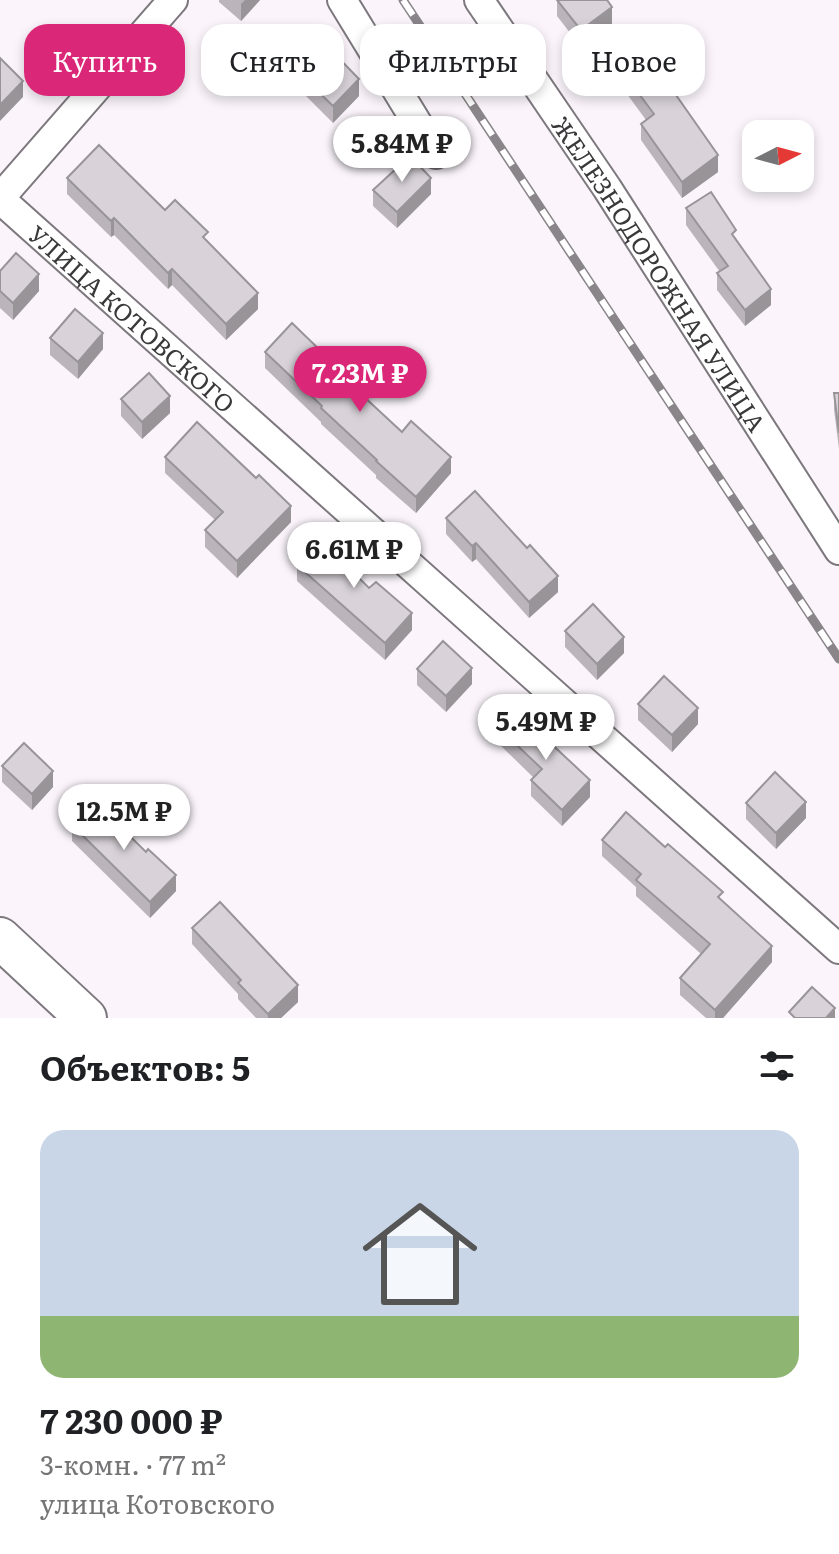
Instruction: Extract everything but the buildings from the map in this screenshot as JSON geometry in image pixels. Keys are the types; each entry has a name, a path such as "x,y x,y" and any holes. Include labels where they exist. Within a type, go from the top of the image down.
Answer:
{"main road":[{"path":"0,938 86,1018"}],"street":[{"path":"0,198 173,0"},
{"path":"342,0 436,154"},
{"name":"ЖЕЛЕЗНОДОРОЖНАЯ УЛИЦА","path":"479,0 607,188 839,550"},
{"name":"УЛИЦА КОТОВСКОГО","path":"0,198 839,949"}],"railway":[{"path":"403,0 839,659"}]}
